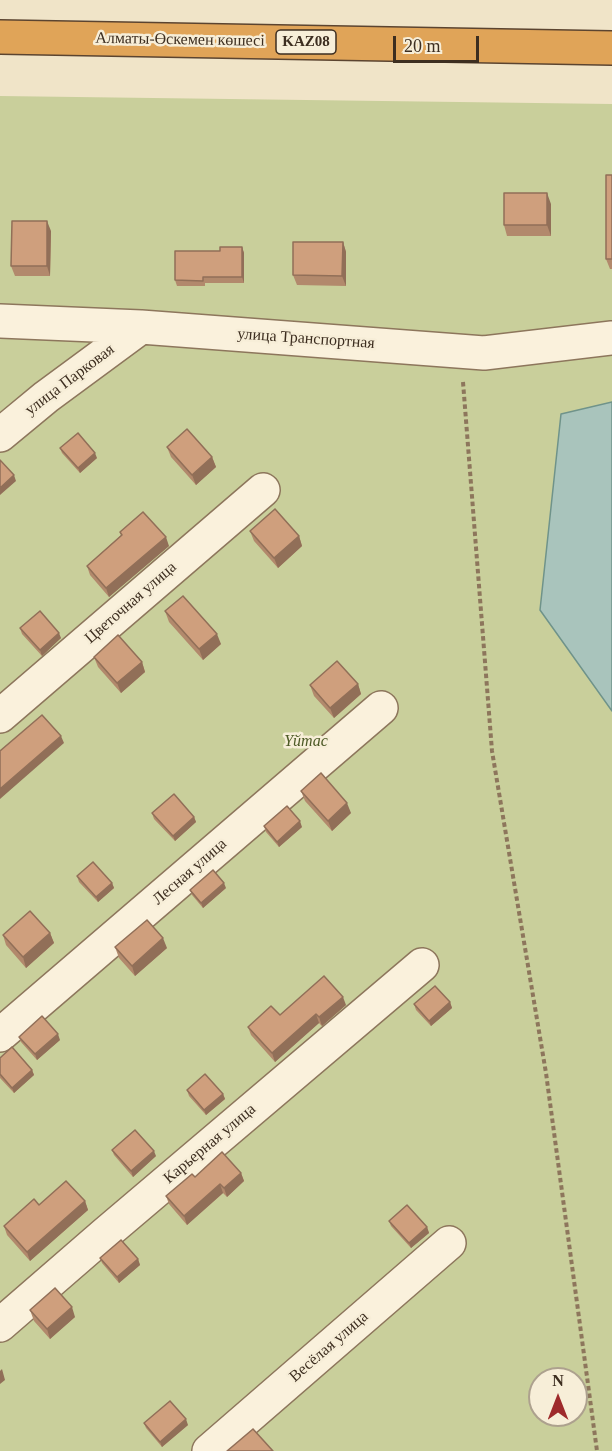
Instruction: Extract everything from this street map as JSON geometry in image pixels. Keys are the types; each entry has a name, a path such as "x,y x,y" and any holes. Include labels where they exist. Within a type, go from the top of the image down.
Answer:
{"highway":[{"name":"Алматы-Өскемен көшесі","path":"0,37 612,48"}],"street":[{"name":"улица Транспортная","path":"0,321 141,327 484,353 612,338"},
{"name":"улица Парковая","path":"0,435 46,397 141,327"},
{"name":"Цветочная улица","path":"0,716 263,490"},
{"name":"Лесная улица","path":"0,1035 381,708"},
{"name":"Карьерная улица","path":"0,1326 105,1233 422,965"},
{"name":"Весёлая улица","path":"209,1451 449,1244"}],"path":[{"path":"460,351 492,751 546,1073 597,1451"}],"green space":[{"name":"Үйтас","path":"0,96 612,104 612,1451 0,1451"}],"water":[{"path":"612,402 612,711 540,610 561,414"}],"building":[{"path":"606,175 612,175 612,259 606,259"},
{"path":"504,193 547,193 547,225 504,225"},
{"path":"12,221 47,221 47,266 11,266"},
{"path":"293,242 343,242 342,276 293,275"},
{"path":"220,247 242,247 242,277 203,277 203,281 175,280 175,251 220,251"},
{"path":"187,429 212,457 192,475 167,447"},
{"path":"78,433 95,453 78,468 60,448"},
{"path":"0,460 14,475 0,488"},
{"path":"275,509 299,536 274,558 250,531"},
{"path":"143,512 166,537 106,588 87,566 122,535 120,532"},
{"path":"183,596 217,634 199,649 165,611"},
{"path":"40,611 59,633 40,650 20,628"},
{"path":"118,635 142,662 117,683 94,657"},
{"path":"337,661 358,684 330,708 310,685"},
{"path":"42,715 61,736 0,789 0,751"},
{"path":"321,773 347,803 328,821 301,791"},
{"path":"174,794 194,817 173,836 152,813"},
{"path":"287,806 300,821 277,842 264,826"},
{"path":"93,862 112,883 96,897 77,876"},
{"path":"213,870 224,883 201,903 190,890"},
{"path":"30,911 50,933 23,957 3,935"},
{"path":"147,920 163,938 132,966 115,947"},
{"path":"324,976 343,997 319,1017 316,1014 272,1053 248,1027 271,1006 280,1015"},
{"path":"435,986 450,1002 429,1021 414,1004"},
{"path":"42,1016 58,1034 35,1054 19,1037"},
{"path":"12,1047 32,1070 12,1088 0,1074 0,1058"},
{"path":"205,1074 223,1094 204,1110 187,1090"},
{"path":"135,1130 154,1151 131,1171 112,1150"},
{"path":"222,1152 241,1173 224,1188 220,1184 184,1216 166,1196 192,1174 195,1177"},
{"path":"66,1181 85,1201 27,1252 4,1226 34,1199 39,1205"},
{"path":"407,1205 427,1227 409,1243 389,1221"},
{"path":"121,1240 138,1259 117,1277 100,1258"},
{"path":"55,1288 72,1307 47,1329 30,1310"},
{"path":"170,1401 186,1419 160,1442 144,1423"},
{"path":"253,1429 273,1451 227,1451"}]}
